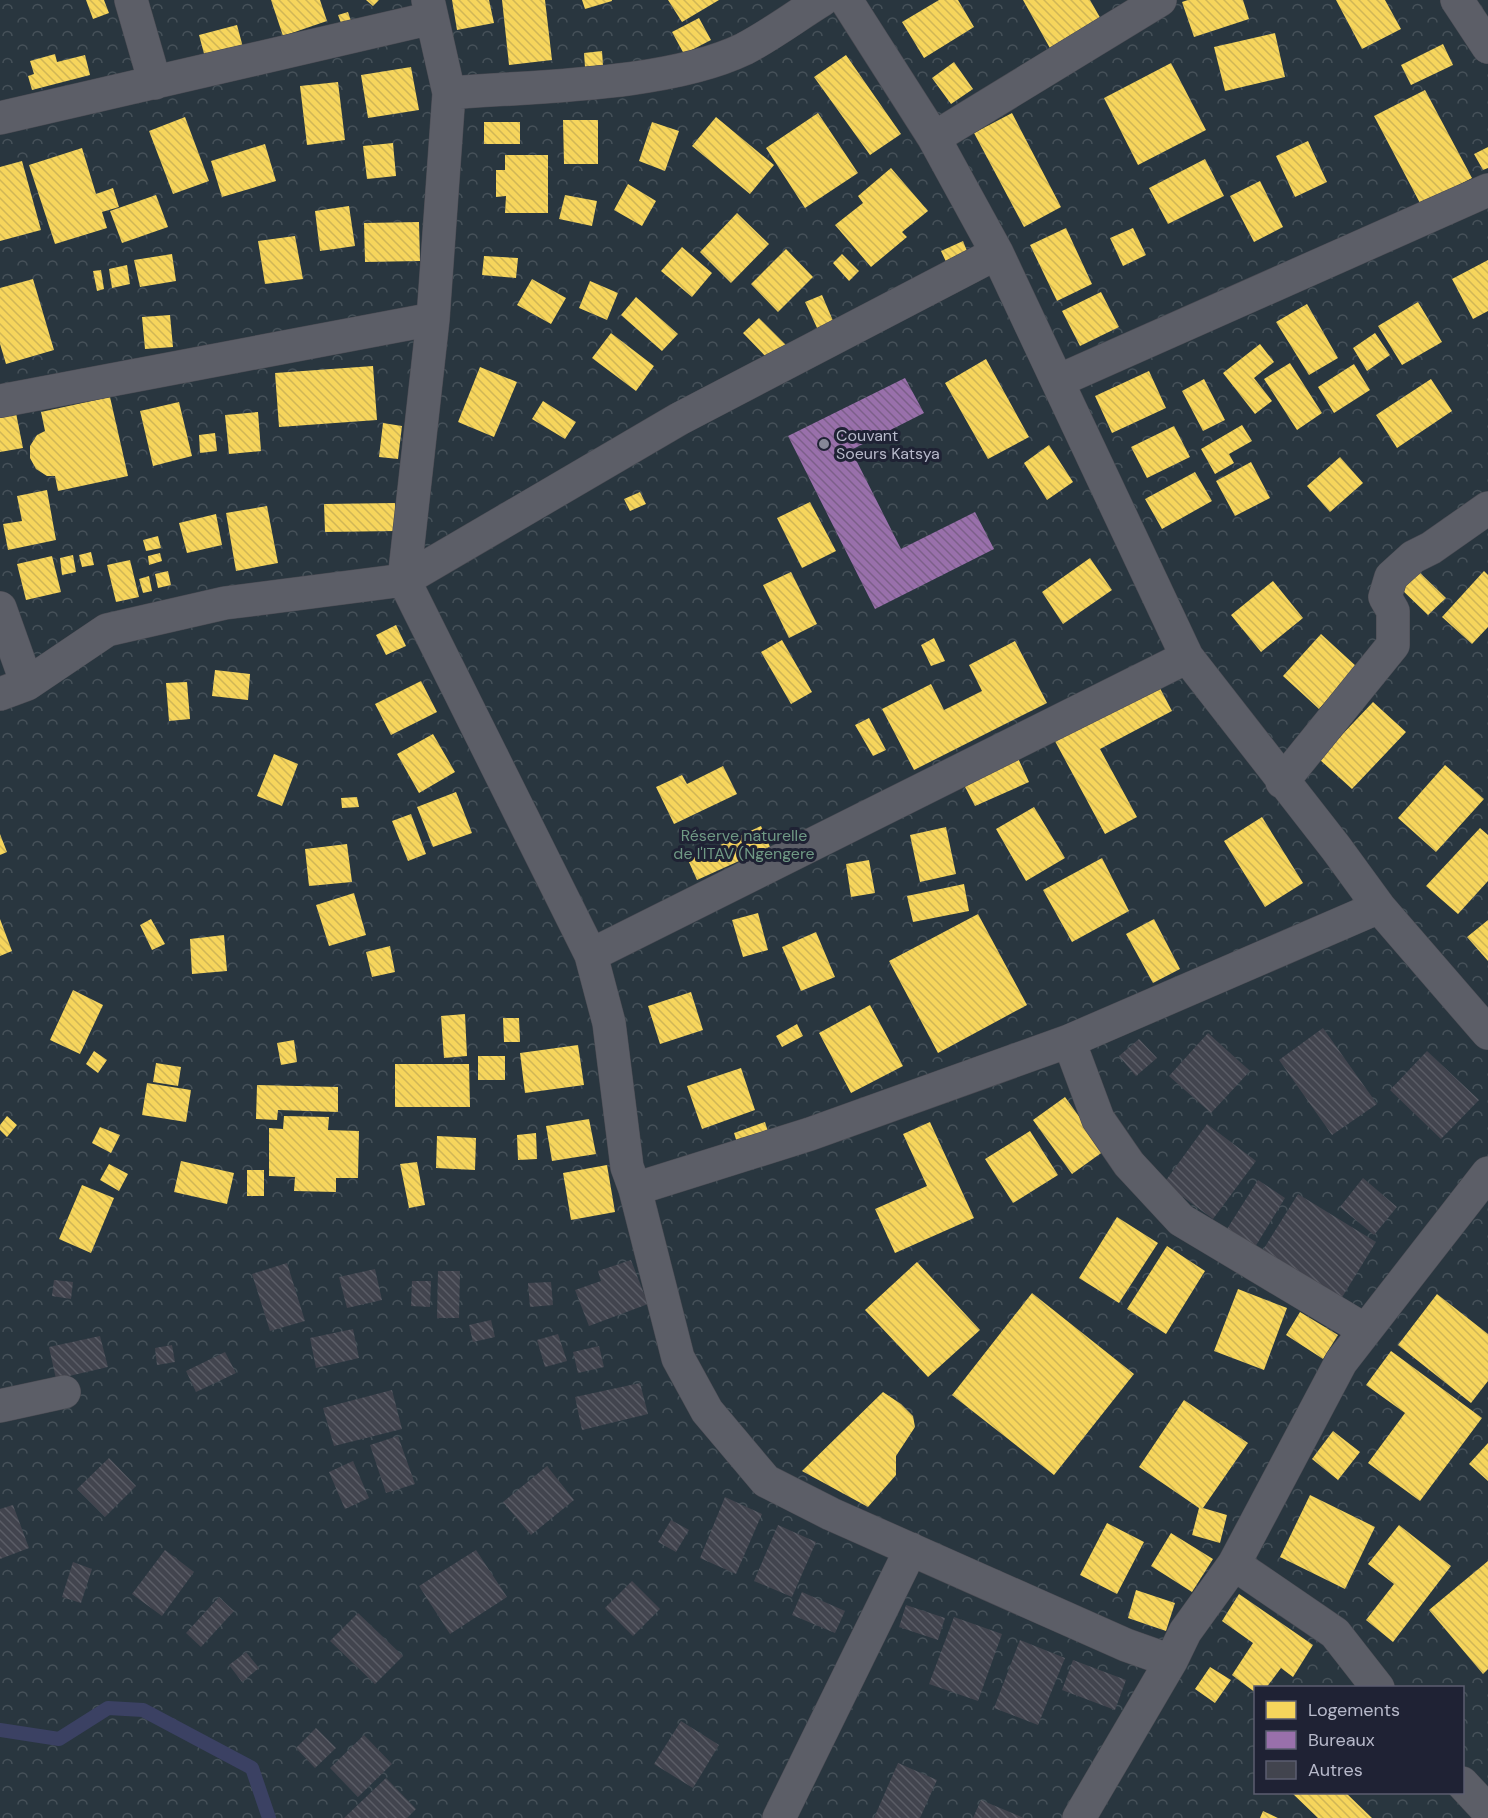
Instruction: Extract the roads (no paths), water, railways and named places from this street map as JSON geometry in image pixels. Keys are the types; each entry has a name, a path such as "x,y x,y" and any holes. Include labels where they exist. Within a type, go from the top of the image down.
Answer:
{"street":[{"path":"131,0 155,83"},
{"path":"449,93 596,81 678,70 743,49 822,0"},
{"path":"846,0 934,138 997,253 1187,657 1282,782 1336,848 1379,907 1488,1033"},
{"path":"934,138 1160,0"},
{"path":"1457,0 1488,47"},
{"path":"0,118 155,83 430,9 449,93 433,319 404,580 591,955 609,1023 627,1167 635,1189 678,1358 707,1411 766,1481 831,1514 1126,1644 1171,1661"},
{"path":"1058,381 1488,190"},
{"path":"0,608 14,689 107,630 225,603 297,596 404,580 679,419 997,253"},
{"path":"0,401 433,319"},
{"path":"1282,782 1393,645 1394,611 1385,597 1391,577 1413,556 1431,548 1488,508"},
{"path":"591,955 1187,657"},
{"path":"635,1189 810,1134 1069,1041 1379,907"},
{"path":"1069,1041 1098,1119 1129,1164 1181,1220 1365,1330"},
{"path":"1079,1818 1171,1661 1185,1632 1234,1564 1341,1362 1488,1173"},
{"path":"0,1406 64,1392"},
{"path":"780,1818 911,1549"},
{"path":"1234,1564 1335,1633 1376,1686"},
{"path":"1464,1785 1488,1811"}],"waterway":[{"path":"0,1730 59,1739 108,1708 143,1710 252,1768 269,1818"}],"place":[{"name":"Couvant Soeurs Katsya","path":"824,444"}],"park label":[{"name":"Réserve naturelle de l'ITAV (Ngengere","path":"744,844"}]}
